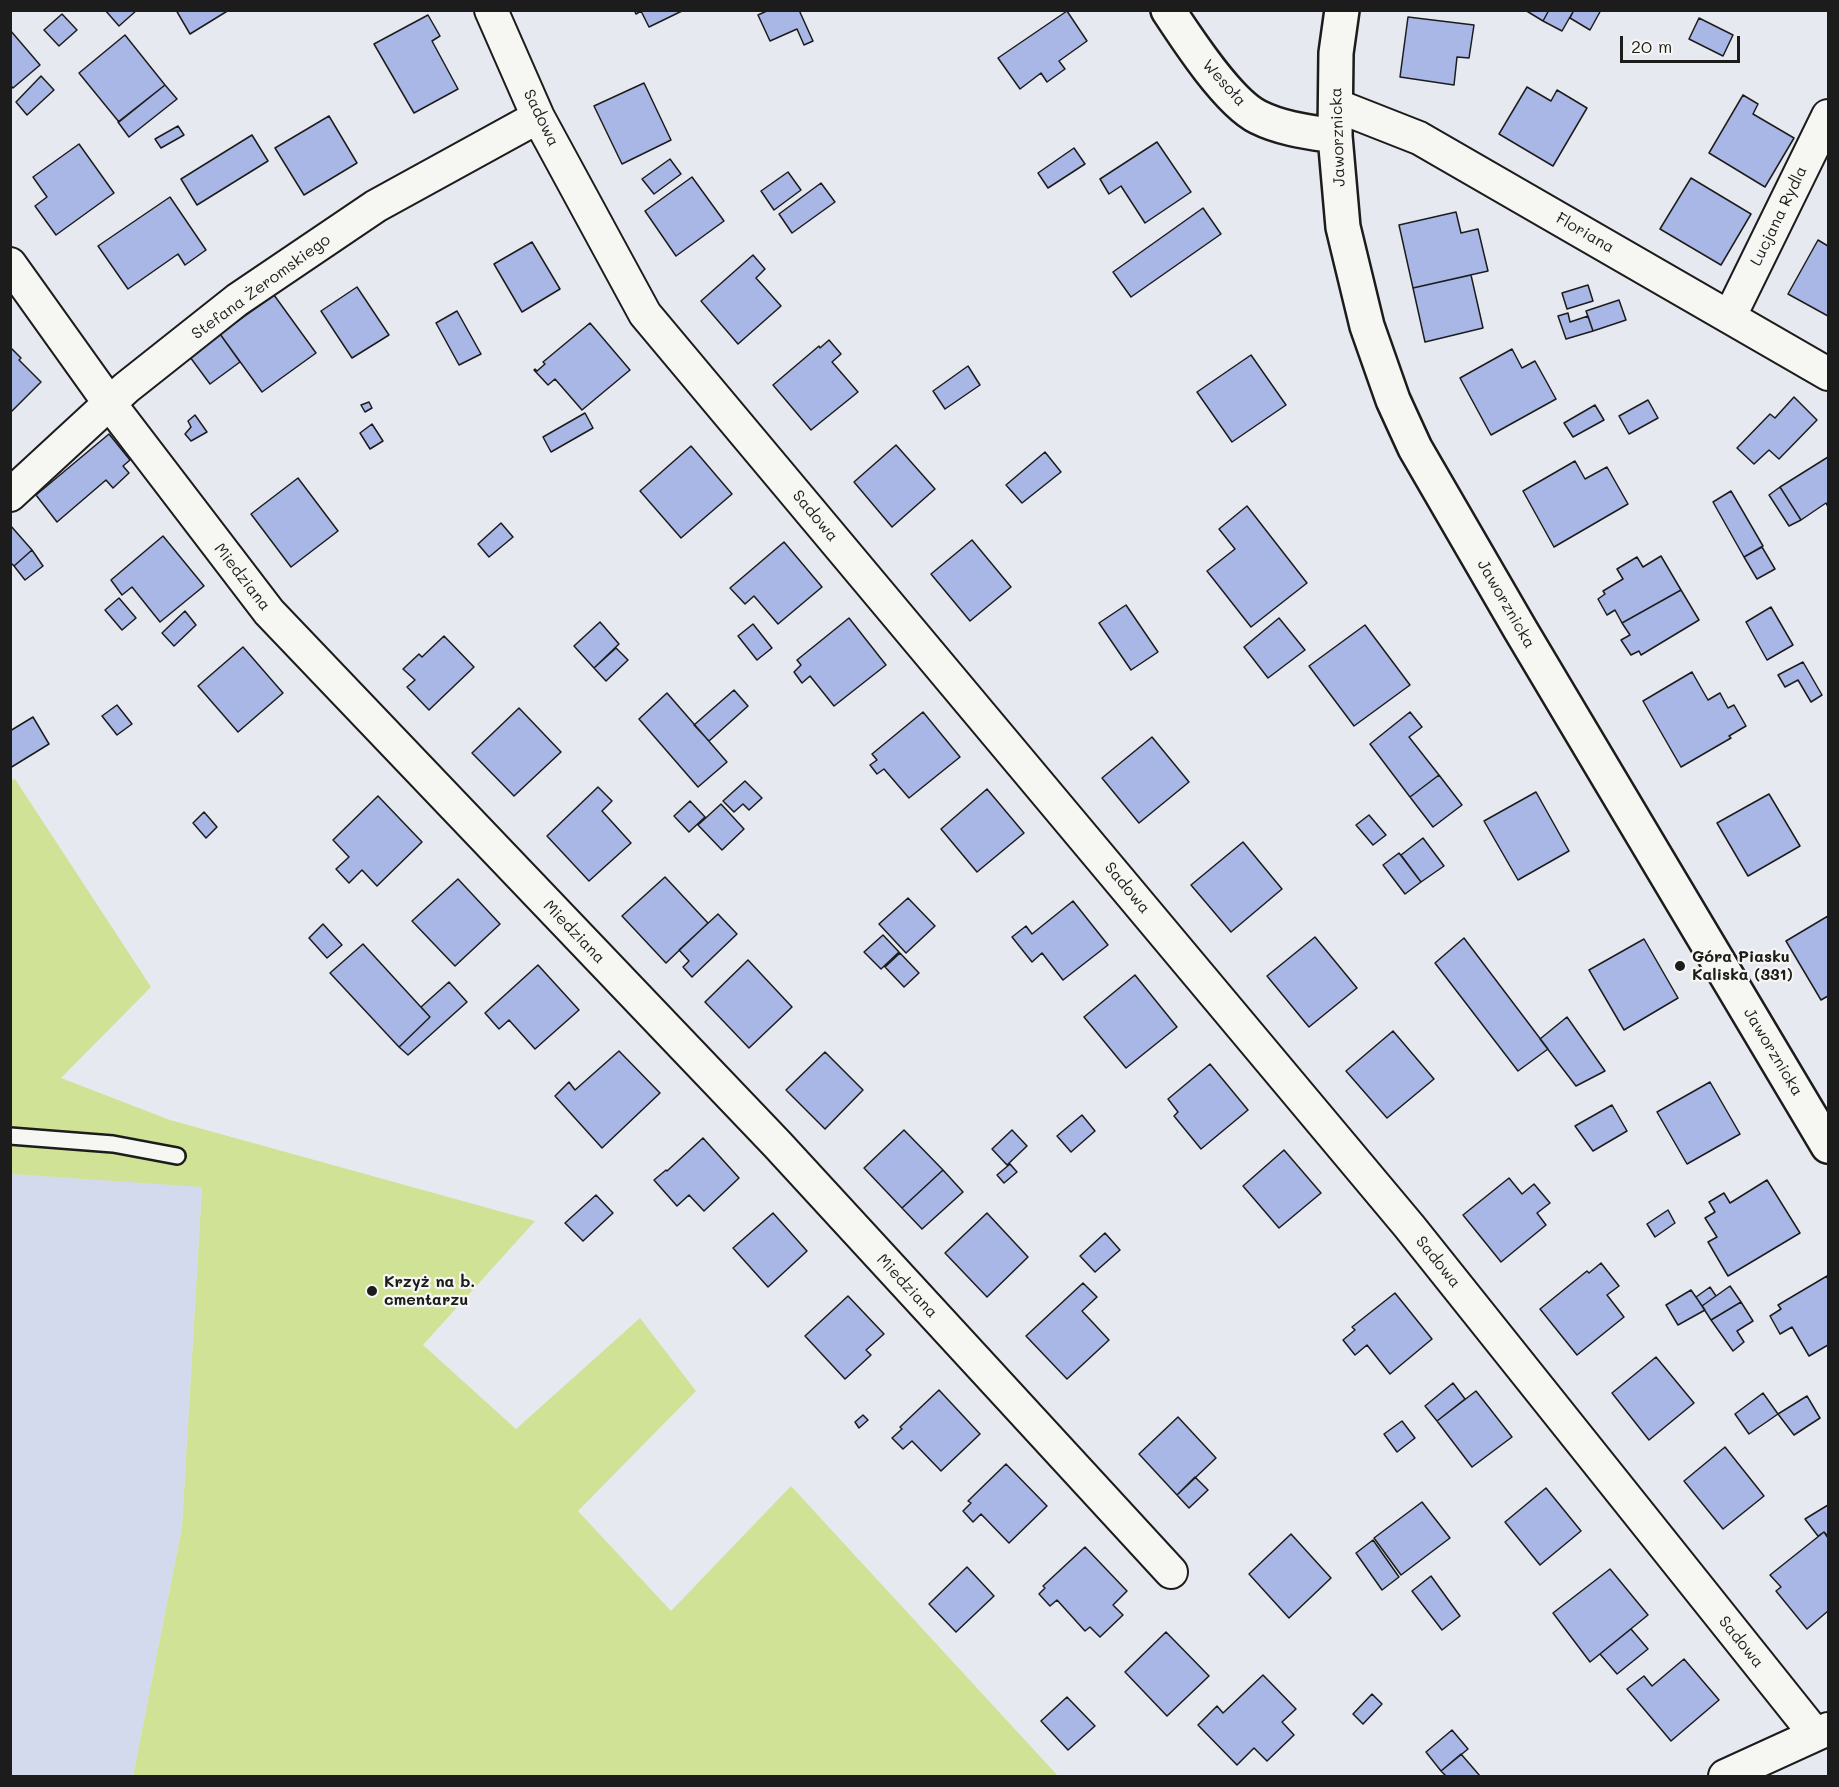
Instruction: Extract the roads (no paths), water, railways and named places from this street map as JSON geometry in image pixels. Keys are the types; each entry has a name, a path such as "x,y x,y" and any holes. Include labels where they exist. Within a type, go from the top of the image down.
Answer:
{"street":[{"name":"Sadowa","path":"491,10 538,117 645,314 1409,1226 1822,1732"},
{"name":"Wesoła","path":"1168,10 1195,50 1230,93 1256,116 1282,127 1335,120"},
{"name":"Jaworznicka","path":"1342,10 1336,53 1335,120 1343,227 1369,334 1393,400 1414,448 1828,1146"},
{"name":"Lucjana Rydla","path":"1730,316 1828,116"},
{"name":"Stefana Żeromskiego","path":"10,495 126,387 237,300 376,206 538,117"},
{"name":"Floriana","path":"1335,120 1419,138 1828,374"},
{"name":"Miedziana","path":"10,264 110,404 269,612 777,1144 1171,1572"},
{"path":"1725,1776 1822,1732"}],"lane":[{"path":"10,1136 113,1144 177,1156"}],"place":[{"name":"Góra Piasku Kaliska (331)","path":"1680,966"},
{"name":"Krzyż na b. cmentarzu","path":"372,1291"}]}
